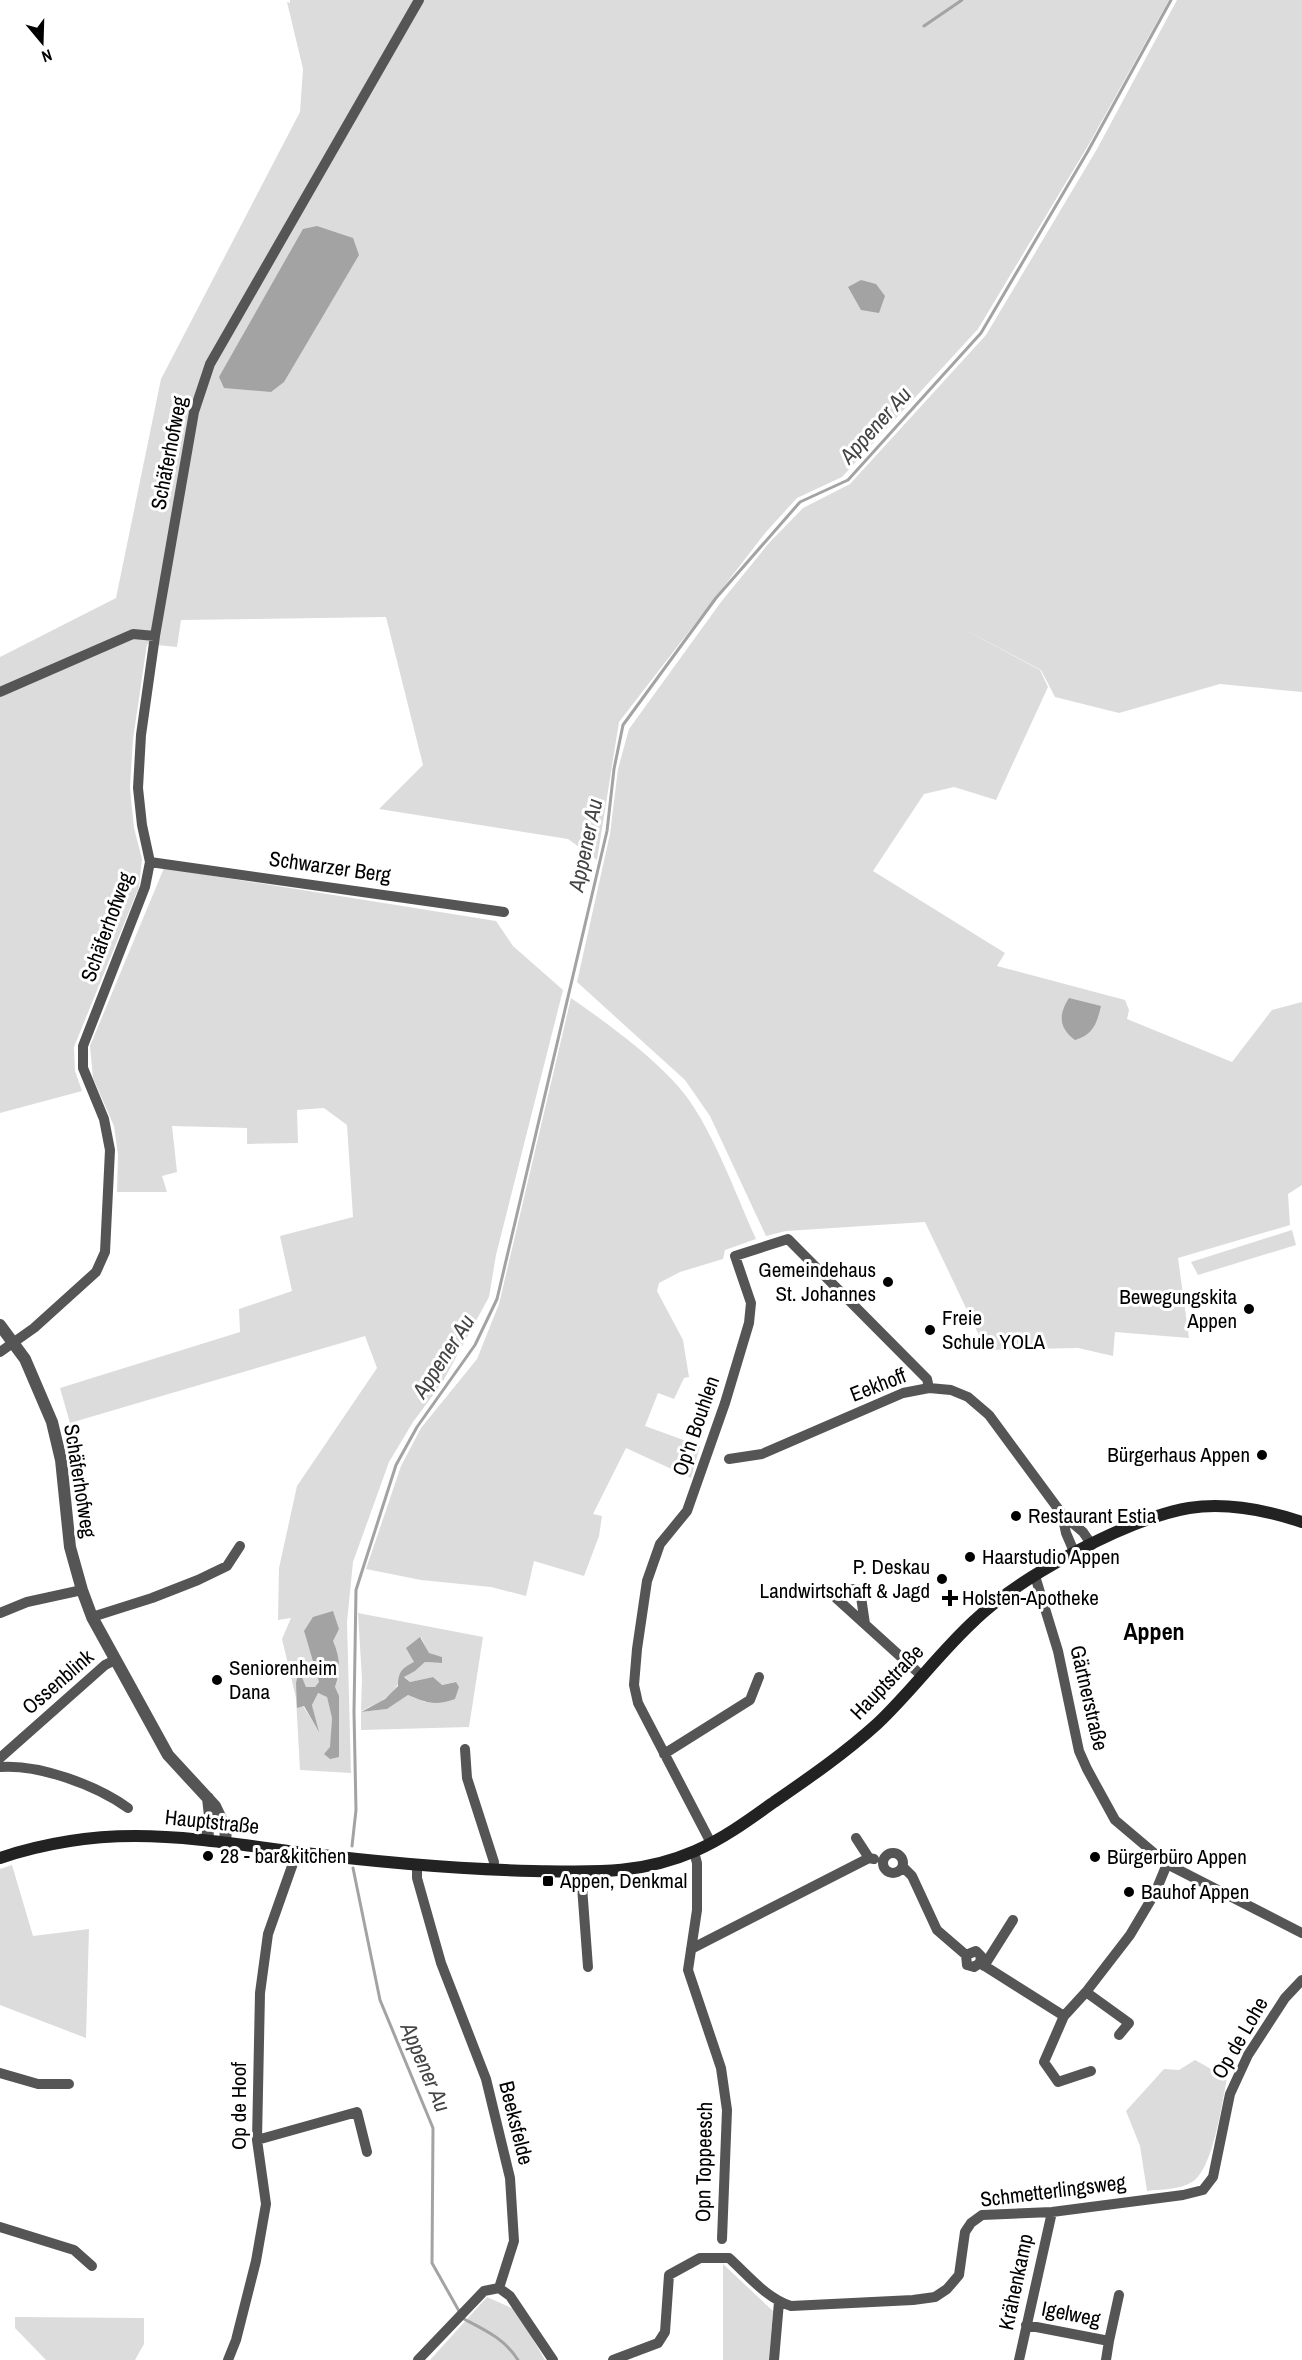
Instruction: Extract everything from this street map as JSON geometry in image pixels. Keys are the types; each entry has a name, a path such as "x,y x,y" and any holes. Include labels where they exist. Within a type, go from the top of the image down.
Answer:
{"main road":[{"name":"Hauptstraße","path":"0,1858 38,1847 100,1836 149,1835 417,1865 493,1870 581,1873 636,1869 669,1861 711,1843 760,1812 849,1748 894,1707 953,1641 977,1618 1007,1594 1075,1554 1146,1520 1191,1508 1214,1506 1250,1508 1302,1522"}],"street":[{"name":"Schäferhofweg","path":"225,1842 226,1828 215,1806 168,1755 92,1617 69,1541 57,1441 35,1378 15,1343 96,1272 105,1252 110,1150 104,1119 83,1068 83,1046 145,887 150,862 142,825 138,788 141,735 155,636 194,412 210,364 418,0"},
{"path":"0,692 133,634 155,636"},
{"name":"Schwarzer Berg","path":"150,862 504,912"},
{"name":"Op'n Bouhlen","path":"711,1843 638,1703 634,1685 647,1581 660,1544 687,1511 742,1353 751,1303 735,1256 788,1239 927,1379 929,1388"},
{"path":"0,1325 15,1343 0,1352"},
{"name":"Eekhoff","path":"729,1459 762,1454 903,1393 929,1388 951,1390 983,1407 1062,1514 1083,1532 1092,1545"},
{"name":"Eekhoff","path":"1062,1514 1066,1533 1075,1554"},
{"path":"92,1617 152,1598 198,1580 227,1566 240,1546"},
{"name":"Gärtnerstraße","path":"1035,1576 1058,1651 1076,1738 1087,1769 1115,1820 1167,1864 1302,1933"},
{"path":"0,1613 27,1602 82,1590"},
{"path":"865,1623 922,1676"},
{"name":"Ossenblink","path":"0,1758 105,1665 115,1660"},
{"path":"664,1754 750,1700 759,1677"},
{"path":"465,1749 467,1778 494,1862 493,1870"},
{"path":"0,1767 20,1766 48,1772 108,1796 128,1808"},
{"path":"207,1840 210,1816 208,1797"},
{"path":"856,1838 869,1858"},
{"name":"Op de Hoof","path":"228,2360 236,2340 256,2261 266,2204 257,2140 260,1993 268,1934 297,1852"},
{"name":"Opn Toppeesch","path":"694,1852 697,1863 697,1910 688,1970 721,2068 727,2110 722,2239"},
{"path":"691,1949 869,1858 883,1861 887,1855 898,1854 903,1859 903,1867 912,1876 937,1930 966,1954 967,1965 974,1967 982,1965 1012,1920"},
{"path":"1090,2071 1058,2082 1044,2062 1064,2016 1086,1992 1130,1935 1155,1893 1167,1864"},
{"name":"Beeksfelde","path":"417,1865 417,1878 441,1964 486,2079 510,2178 514,2241 499,2288"},
{"path":"581,1873 588,1967"},
{"path":"982,1965 1064,2016"},
{"name":"Op de Lohe","path":"1203,2190 1212,2177 1230,2094 1243,2065 1285,1998 1302,1980"},
{"path":"1086,1992 1129,2023 1119,2035"},
{"path":"0,2073 38,2084 69,2084"},
{"path":"257,2140 357,2112 367,2152"},
{"name":"Schmetterlingsweg","path":"779,2302 791,2306 913,2300 934,2296 947,2289 959,2275 965,2232 971,2223 982,2215 1052,2212 1183,2195 1203,2190"},
{"name":"Krähenkamp","path":"1019,2360 1052,2212"},
{"path":"0,2226 74,2250 92,2266"},
{"path":"613,2360 658,2343 665,2332 669,2275 700,2258 729,2258 779,2302 774,2360"},
{"path":"418,2360 484,2291 499,2288 510,2296 553,2360"},
{"name":"Igelweg","path":"1106,2360 1119,2295"},
{"name":"Igelweg","path":"1026,2325 1109,2342"}],"shaded area":[{"path":"290,0 1169,0 1089,144 978,329 842,477 797,498 766,532 619,722 597,860 568,839 379,809 423,765 386,617 181,620 177,647 147,644 133,739 130,788 134,828 142,859 139,887 74,1047 75,1071 82,1091 0,1113 0,657 116,598 161,379 300,112 303,69 287,2 290,3"},
{"path":"1177,0 1302,0 1302,692 1220,684 1119,713 1055,697 1041,670 956,625 1040,670 1048,687 996,800 954,787 924,794 873,871 1005,953 997,966 1125,1000 1129,1010 1127,1019 1232,1062 1272,1010 1302,1002 1302,1185 1288,1194 1290,1225 1178,1258 1189,1338 1115,1332 1113,1356 1078,1348 986,1350 925,1222 786,1231 766,1236 710,1116 685,1080 577,982 610,834 618,769 629,729 721,602 769,543 803,508 850,484 986,335 1097,149"},
{"path":"317,226 353,238 359,255 284,382 271,392 224,388 219,377 303,229"},
{"path":"861,280 876,284 885,296 879,313 861,310 848,287"},
{"path":"164,868 496,921 513,946 563,990 496,1255 489,1297 442,1383 413,1422 389,1462 353,1562 347,1622 351,1773 300,1770 296,1698 282,1639 291,1618 278,1620 279,1568 297,1486 377,1368 365,1336 70,1423 60,1388 240,1332 239,1309 292,1291 280,1236 353,1217 347,1125 324,1108 297,1110 298,1143 247,1144 247,1128 172,1126 177,1172 162,1176 167,1192 117,1192 118,1155 114,1126 93,1078 90,1046","holes":["304,1631 339,1676 335,1687 330,1759 332,1718 327,1696 317,1693 312,1705 318,1730 303,1706 299,1672 306,1687 315,1687 319,1682"]},
{"path":"571,998 640,1050 666,1073 689,1100 711,1137 756,1239 725,1250 723,1259 680,1272 659,1283 657,1291 683,1340 689,1377 684,1378 674,1399 658,1393 645,1426 700,1446 691,1478 626,1448 593,1514 602,1516 599,1536 584,1576 534,1561 526,1596 491,1587 421,1580 366,1569 401,1466 421,1428 477,1359 499,1304"},
{"path":"1069,998 1101,1006 1098,1018 1090,1032 1075,1040 1066,1031 1062,1021 1063,1010"},
{"path":"1292,1230 1296,1245 1198,1275 1191,1262"},
{"path":"333,1611 339,1629 333,1641 339,1664 335,1687 339,1696 339,1757 330,1759 324,1754 330,1747 332,1718 327,1697 318,1693 312,1705 319,1732 304,1706 297,1708 296,1683 299,1670 306,1687 315,1687 319,1682 304,1631 313,1617"},
{"path":"358,1613 483,1637 469,1727 361,1730 361,1712 387,1709 408,1695 425,1702 456,1682 441,1685 433,1677 410,1682 404,1676 415,1671 425,1662 442,1663 442,1657 429,1654 421,1637 415,1662 405,1667 394,1690 384,1699 361,1711 362,1679"},
{"path":"420,1637 429,1653 442,1657 442,1663 425,1662 404,1677 410,1682 433,1677 442,1685 456,1682 459,1687 455,1699 431,1703 408,1695 387,1709 361,1712 385,1699 398,1686 401,1671 414,1662 406,1648"},
{"path":"12,1865 33,1936 89,1929 86,2038 0,2005 0,1869"},
{"path":"1195,2060 1227,2078 1219,2119 1206,2164 1199,2175 1187,2185 1147,2191 1140,2146 1126,2111 1164,2069 1179,2070"},
{"path":"723,2264 773,2311 769,2360 723,2360"},
{"path":"487,2297 516,2310 545,2360 430,2360"},
{"path":"15,2317 144,2318 144,2344 135,2360 46,2360 15,2328"}],"waterway":[{"path":"924,26 962,0"},
{"name":"Appener Au","path":"352,1846 356,1810 354,1712 356,1590 396,1465 417,1427 475,1345 497,1299 607,831 614,769 623,725 716,598 800,502 848,480 981,333 1088,151 1171,0"},
{"name":"Appener Au","path":"353,1868 380,2000 433,2128 432,2263 459,2311"},
{"name":"Appener Au","path":"464,2319 501,2341 518,2360"}],"place":[{"name":"Gemeindehaus St. Johannes","path":"888,1282"},
{"name":"Bewegungskita Appen","path":"1249,1309"},
{"name":"Freie Schule YOLA","path":"930,1330"},
{"name":"Bürgerhaus Appen","path":"1262,1455"},
{"name":"Restaurant Estia","path":"1016,1516"},
{"name":"Haarstudio Appen","path":"970,1557"},
{"name":"P. Deskau Landwirtschaft & Jagd","path":"942,1579"},
{"name":"Holsten-Apotheke","path":"950,1598"},
{"name":"Seniorenheim Dana","path":"217,1680"},
{"name":"28 - bar&kitchen","path":"208,1856"},
{"name":"Bürgerbüro Appen","path":"1095,1857"},
{"name":"Appen, Denkmal","path":"548,1881"},
{"name":"Bauhof Appen","path":"1129,1892"}],"district":[{"name":"Appen","path":"1154,1632"}]}
